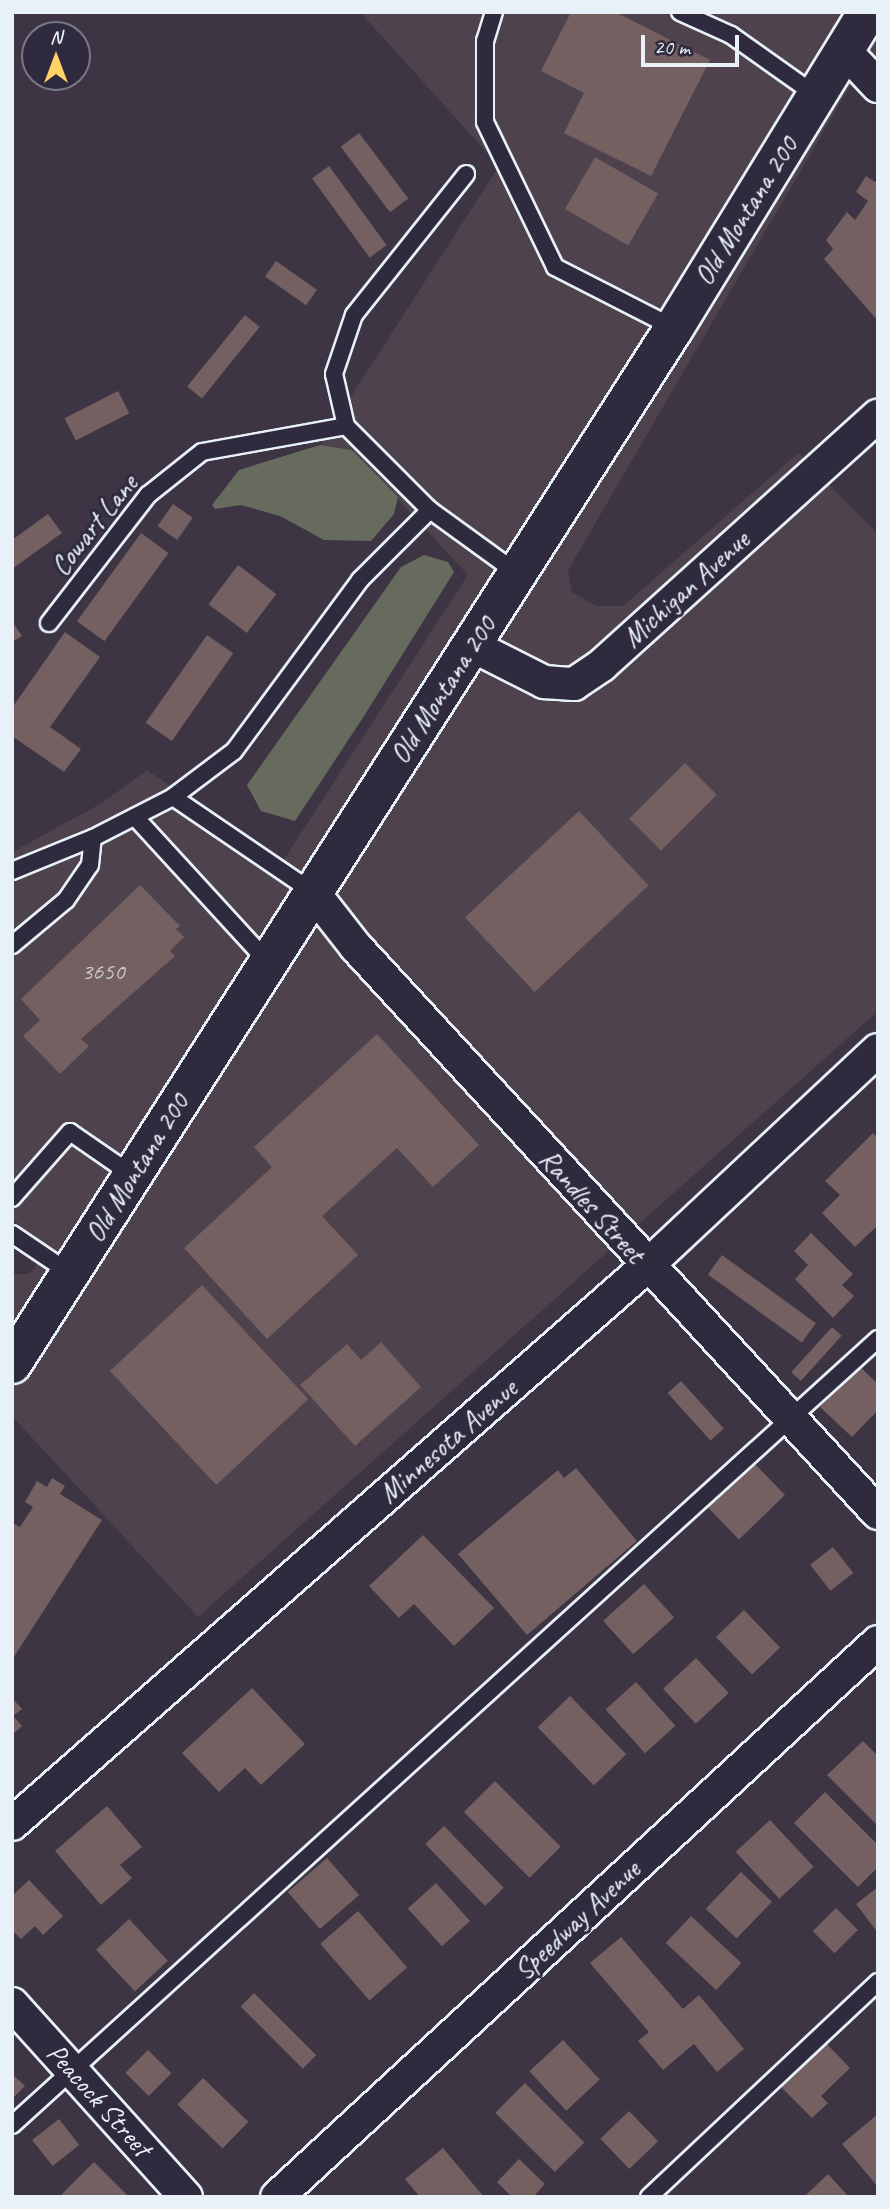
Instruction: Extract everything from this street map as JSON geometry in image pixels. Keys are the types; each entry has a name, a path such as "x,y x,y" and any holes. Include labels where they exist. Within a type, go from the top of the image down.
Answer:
{"main road":[{"name":"Old Montana 200","path":"12,1364 674,328 868,12"}],"street":[{"path":"845,51 878,86"},
{"name":"Michigan Avenue","path":"471,645 544,682 574,684 602,665 878,416"},
{"name":"Randles Street","path":"313,892 356,947 647,1266 878,1513"},
{"name":"Minnesota Avenue","path":"12,1824 647,1266 878,1050"},
{"name":"Speedway Avenue","path":"277,2197 878,1643"},
{"name":"Peacock Street","path":"12,2004 186,2197"}],"lane":[{"path":"494,12 485,41 485,122 555,267 674,328"},
{"path":"680,12 731,35 817,96"},
{"path":"466,174 354,315 334,374 346,425 430,510 517,573"},
{"name":"Cowart Lane","path":"49,623 148,495 202,452 346,425"},
{"path":"12,871 93,838 173,797 233,751 360,580 430,510"},
{"path":"173,797 313,892"},
{"path":"135,817 268,962"},
{"path":"12,945 66,900 90,865 93,838"},
{"path":"12,1198 70,1132 132,1175"},
{"path":"12,1234 70,1273"},
{"path":"12,2125 878,1339"},
{"path":"649,2197 878,1982"}],"shaded area":[{"path":"360,12 878,12 878,76 864,62 568,570 572,592 596,606 623,606 798,453 878,534 878,1011 198,1617 12,1416 12,1274 29,1274 47,1251 12,1218 12,852 102,803 147,770 283,861 468,575 352,450 320,445 499,166"}],"green space":[{"path":"320,445 352,450 398,497 394,514 371,541 324,540 280,516 241,505 215,509 212,505 239,470"},
{"path":"424,555 448,562 454,572 364,716 295,821 261,811 247,785 401,567"}],"building":[{"path":"571,12 615,12 710,60 651,176 564,133 584,93 541,71"},
{"path":"359,133 408,198 390,212 341,147"},
{"path":"595,157 658,194 628,245 565,209"},
{"path":"329,166 387,245 370,258 312,178"},
{"path":"866,176 875,182 878,179 878,321 824,259 833,249 826,240 847,212 855,220 868,201 856,192"},
{"path":"276,261 317,290 306,305 265,277"},
{"path":"245,315 260,327 202,398 187,386"},
{"path":"118,391 129,413 76,441 65,418"},
{"path":"173,504 193,518 177,540 158,526"},
{"path":"48,514 62,533 12,569 12,540"},
{"path":"141,533 169,553 104,641 77,621"},
{"path":"238,565 276,594 247,633 209,604"},
{"path":"12,621 22,636 12,642"},
{"path":"65,632 100,657 50,727 81,749 64,772 12,736 12,708"},
{"path":"207,635 233,653 172,741 146,723"},
{"path":"685,763 717,795 661,851 629,819"},
{"path":"579,811 649,886 534,992 465,917"},
{"path":"140,885 180,926 176,929 184,937 170,951 175,956 81,1039 89,1046 60,1074 23,1036 40,1020 21,999"},
{"path":"377,1034 479,1145 433,1187 397,1148 322,1216 358,1255 267,1339 184,1248 272,1167 254,1147"},
{"path":"873,1133 878,1138 878,1225 855,1247 822,1213 840,1195 825,1181"},
{"path":"811,1233 853,1274 842,1285 854,1296 833,1318 795,1279 808,1265 794,1251"},
{"path":"722,1255 816,1323 802,1343 708,1274"},
{"path":"202,1285 308,1399 216,1485 110,1371"},
{"path":"832,1327 842,1336 801,1381 791,1372"},
{"path":"381,1342 421,1387 355,1446 300,1385 347,1344 361,1360"},
{"path":"859,1366 878,1384 878,1410 852,1437 820,1407"},
{"path":"681,1381 724,1429 710,1441 668,1393"},
{"path":"753,1462 785,1495 739,1540 707,1506"},
{"path":"576,1468 637,1541 527,1635 458,1554 558,1470 564,1478"},
{"path":"52,1478 65,1486 60,1494 102,1520 12,1660 12,1523 20,1527 33,1507 25,1502 37,1481 47,1487"},
{"path":"423,1535 494,1608 454,1646 414,1604 399,1618 369,1586"},
{"path":"833,1547 853,1573 830,1591 810,1565"},
{"path":"644,1584 674,1617 633,1654 603,1621"},
{"path":"744,1610 780,1647 752,1674 716,1637"},
{"path":"696,1658 729,1693 696,1724 663,1689"},
{"path":"636,1682 675,1726 645,1753 606,1709"},
{"path":"252,1688 305,1744 261,1785 245,1768 219,1792 182,1753"},
{"path":"570,1696 626,1754 594,1786 538,1727"},
{"path":"12,1698 22,1709 13,1716 22,1726 12,1735"},
{"path":"863,1741 878,1756 878,1826 827,1775"},
{"path":"495,1781 561,1847 530,1878 464,1812"},
{"path":"825,1792 878,1845 878,1867 858,1887 794,1823"},
{"path":"107,1806 142,1847 120,1865 132,1878 101,1905 55,1851"},
{"path":"770,1820 814,1867 779,1899 736,1852"},
{"path":"444,1826 504,1888 485,1906 425,1844"},
{"path":"327,1858 359,1895 320,1929 288,1892"},
{"path":"741,1872 772,1902 737,1939 706,1909"},
{"path":"29,1880 63,1916 43,1935 35,1926 21,1939 12,1930 12,1896"},
{"path":"436,1883 470,1921 442,1946 408,1908"},
{"path":"878,1887 878,1933 856,1904"},
{"path":"836,1908 858,1930 835,1953 813,1931"},
{"path":"358,1911 407,1968 369,2000 320,1944"},
{"path":"691,1916 741,1963 716,1990 666,1943"},
{"path":"129,1919 168,1961 135,1991 96,1950"},
{"path":"621,1937 683,2009 699,1995 744,2049 717,2072 694,2044 663,2070 638,2041 649,2032 590,1963"},
{"path":"254,1993 316,2055 303,2069 241,2006"},
{"path":"563,2040 600,2079 566,2111 529,2071"},
{"path":"823,2040 850,2068 821,2096 828,2103 812,2118 778,2084"},
{"path":"148,2050 171,2073 149,2096 125,2073"},
{"path":"12,2074 25,2086 12,2099"},
{"path":"203,2078 248,2122 223,2148 177,2105"},
{"path":"525,2083 584,2142 555,2172 495,2113"},
{"path":"629,2111 658,2141 629,2169 600,2139"},
{"path":"878,2114 878,2187 842,2144"},
{"path":"59,2119 79,2145 53,2166 32,2140"},
{"path":"443,2148 484,2197 420,2197 405,2179"},
{"path":"519,2159 545,2184 533,2197 512,2197 497,2182"},
{"path":"94,2162 129,2197 59,2197"},
{"path":"828,2174 849,2197 804,2197"}]}
